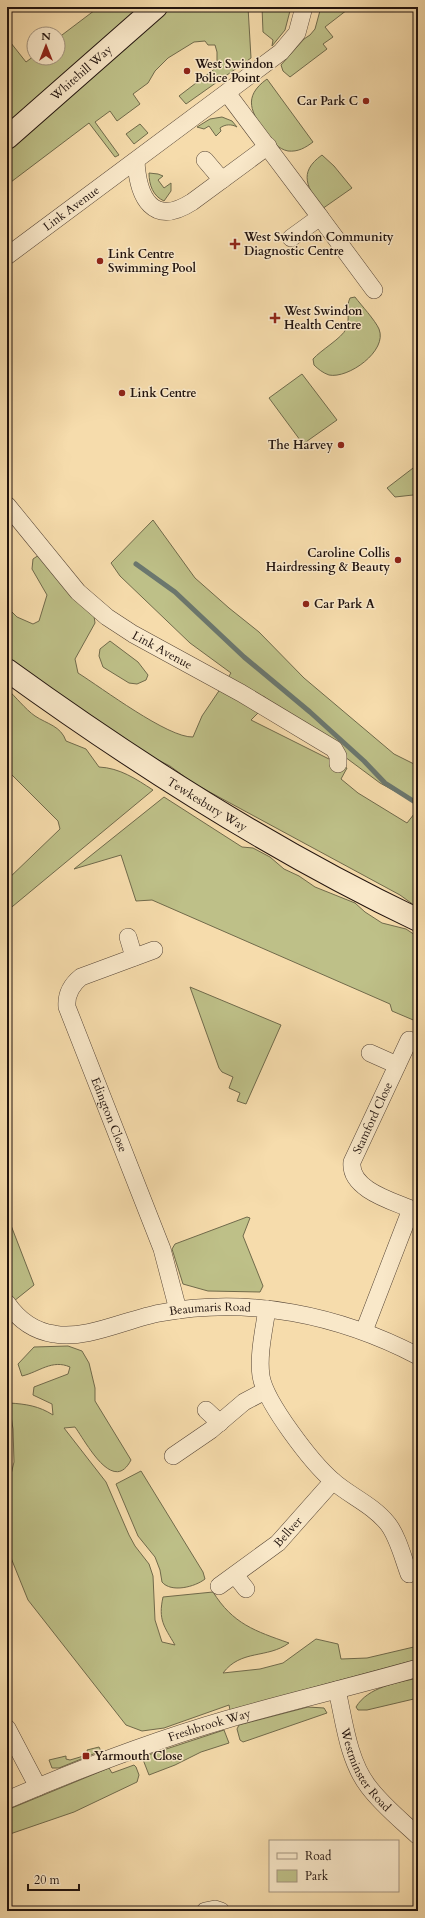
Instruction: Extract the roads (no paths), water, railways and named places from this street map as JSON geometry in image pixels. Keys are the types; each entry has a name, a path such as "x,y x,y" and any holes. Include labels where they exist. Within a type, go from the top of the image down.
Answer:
{"main road":[{"name":"Whitehill Way","path":"7,138 156,7"},
{"name":"Tewkesbury Way","path":"7,670 138,762 217,811 343,882 418,920"}],"street":[{"name":"Link Avenue","path":"7,256 282,52 291,42 301,21 304,7"},
{"path":"227,93 374,290"},
{"path":"136,161 137,179 142,195 152,206 163,211 172,211 185,206 268,146"},
{"path":"205,160 222,180"},
{"path":"291,238 320,218"},
{"name":"Link Avenue","path":"7,505 64,576 98,610 133,634 241,693 334,749 338,756 338,764"},
{"path":"128,937 134,957"},
{"name":"Edington Close","path":"154,950 81,977 69,992 67,1007 162,1249 178,1310"},
{"name":"Stamford Close","path":"364,1331 415,1211 369,1191 356,1179 351,1170 354,1153 370,1126 408,1040"},
{"path":"370,1053 397,1065"},
{"name":"Beaumaris Road","path":"7,1304 18,1318 40,1330 54,1334 70,1335 88,1333 139,1318 178,1310 230,1307 267,1309 314,1317 364,1331 418,1356"},
{"path":"267,1309 262,1347 261,1375 265,1391 310,1458 333,1481 378,1513 388,1524 394,1534 409,1574"},
{"path":"173,1456 220,1423 244,1402 265,1391"},
{"path":"206,1410 220,1423"},
{"name":"Bellver","path":"219,1586 278,1543 333,1481"},
{"path":"235,1575 246,1589"},
{"name":"Freshbrook Way","path":"7,1800 101,1760 161,1740 227,1719 418,1668"},
{"name":"Westminster Road","path":"336,1690 357,1768 367,1785 390,1811 418,1836"},
{"path":"7,1728 38,1787"},
{"path":"205,1911 215,1909 221,1911"}],"waterway":[{"path":"136,564 175,592 244,657 310,712 364,761 385,783 418,804"}],"place":[{"name":"West Swindon Police Point","path":"187,71"},
{"name":"Car Park C","path":"366,101"},
{"name":"West Swindon Community Diagnostic Centre","path":"235,244"},
{"name":"Link Centre Swimming Pool","path":"100,261"},
{"name":"West Swindon Health Centre","path":"275,318"},
{"name":"Link Centre","path":"122,393"},
{"name":"The Harvey","path":"341,445"},
{"name":"Caroline Collis Hairdressing & Beauty","path":"398,560"},
{"name":"Car Park A","path":"306,604"},
{"name":"Yarmouth Close","path":"86,1756"}]}
